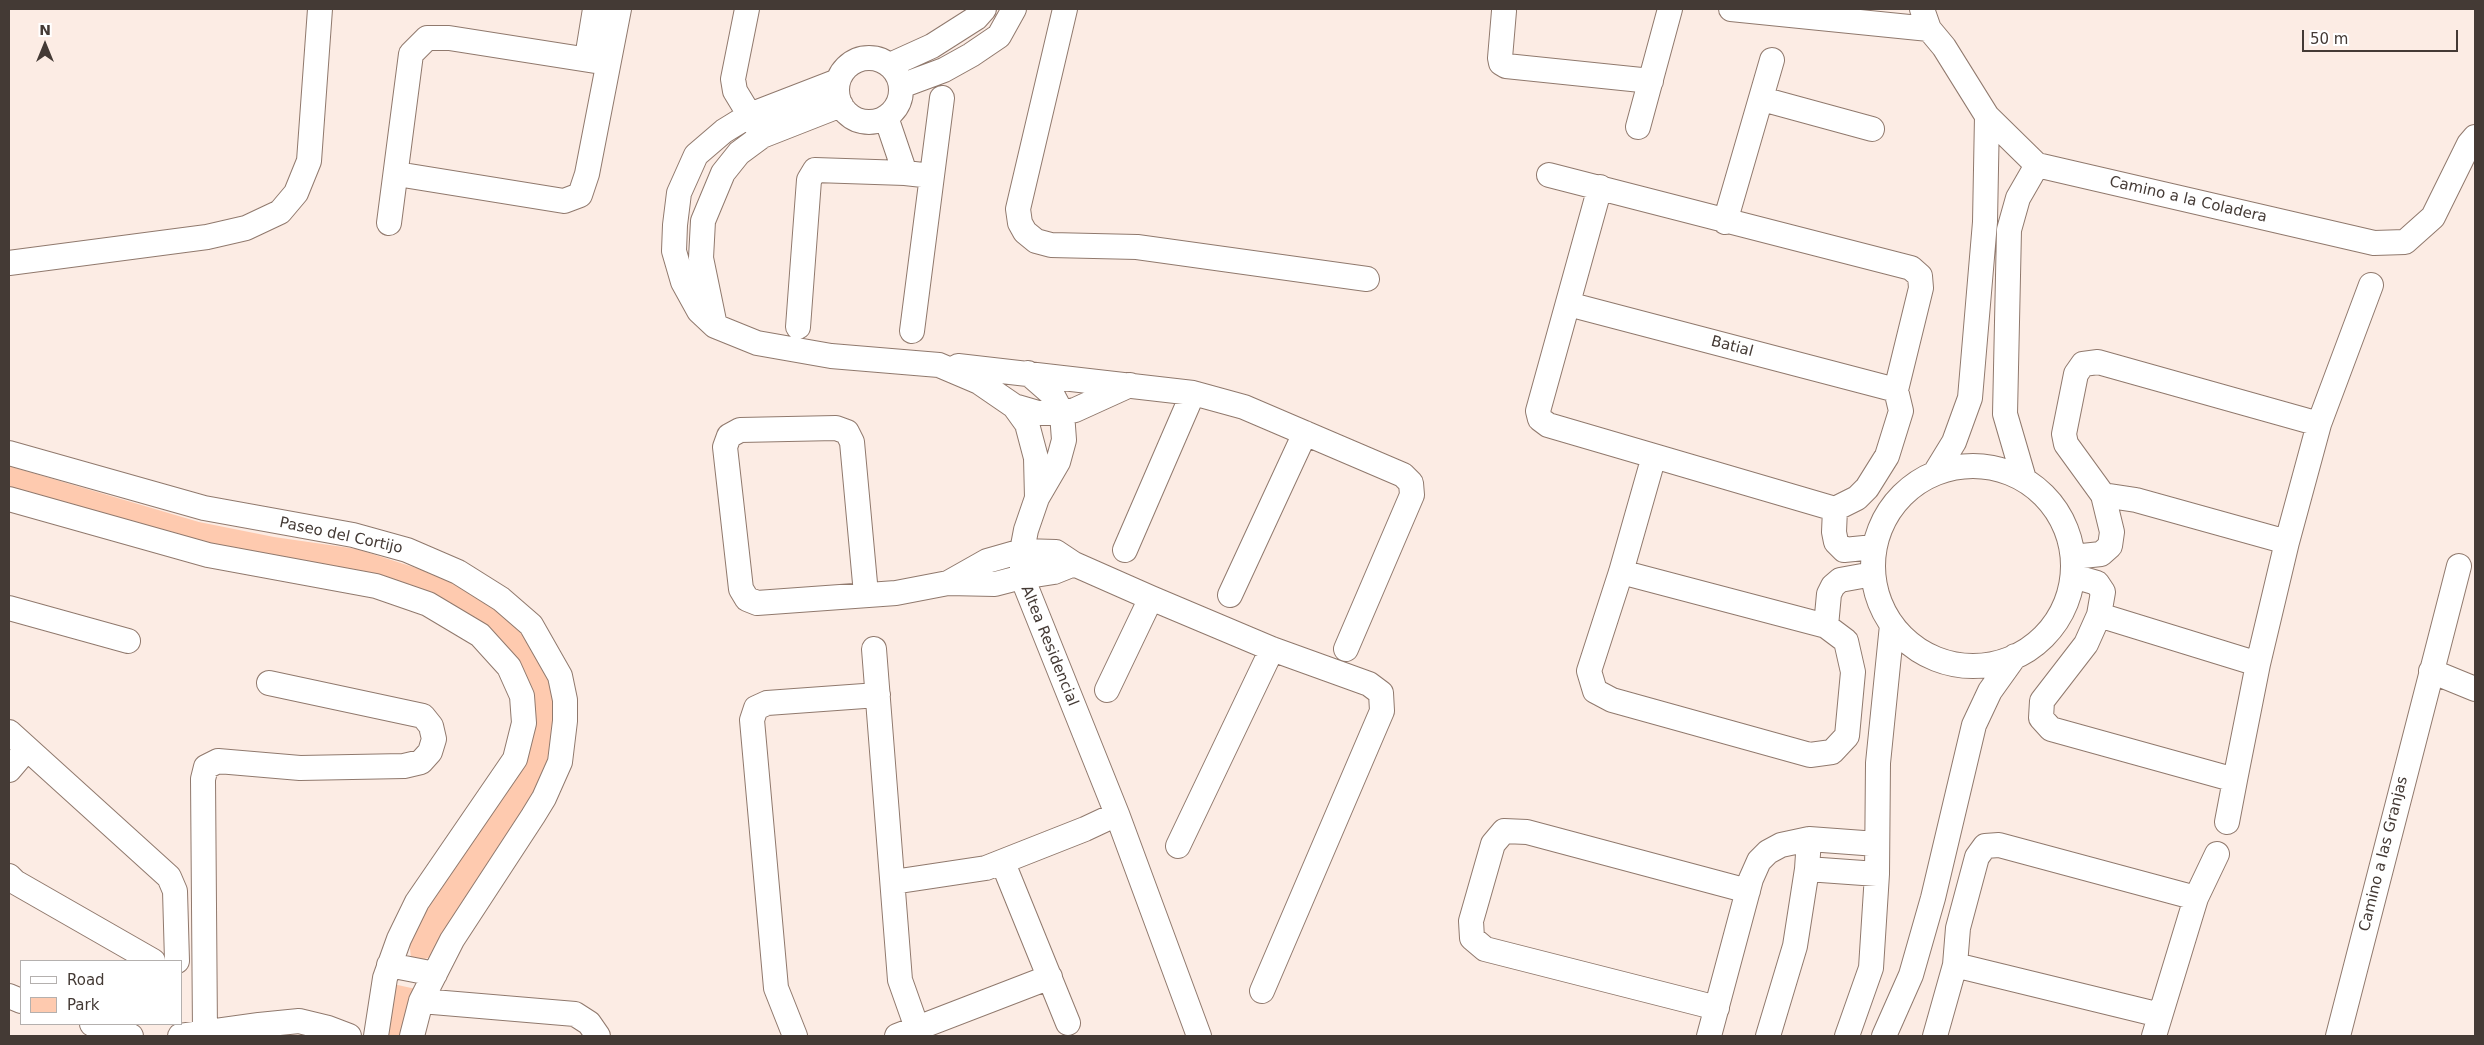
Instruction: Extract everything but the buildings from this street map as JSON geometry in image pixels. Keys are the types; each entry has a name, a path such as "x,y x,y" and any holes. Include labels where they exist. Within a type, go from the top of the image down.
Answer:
{"street":[{"path":"9,263 207,237 246,228 280,212 296,193 309,162 320,9"},
{"path":"397,174 564,201 580,195 588,174 598,61 595,9"},
{"path":"598,61 619,9"},
{"path":"747,9 733,78 735,91 762,136"},
{"path":"890,65 932,46 976,18 984,9"},
{"path":"901,86 944,70 999,36 1014,9"},
{"path":"1065,9 1018,209 1020,223 1025,232 1036,241 1051,245 1137,247 1367,279"},
{"path":"1638,127 1670,9"},
{"path":"1732,9 1926,19 1987,116 2037,165 2018,198 2009,230 2005,414 2024,479"},
{"path":"1504,11 1500,58 1501,63 1506,66 1651,81"},
{"path":"390,223 411,54 427,38 449,38 598,61"},
{"path":"866,57 879,59 890,65 901,86 900,98 895,109 886,117 874,121 861,120 849,115 841,105 837,93 838,81 844,69 854,61 866,57"},
{"path":"1725,222 1772,60"},
{"name":"Altea Residencial","path":"838,81 750,115 724,131 696,155 679,193 674,251 683,282 699,311 715,326 757,343 831,356 939,365 979,382 1014,406 1027,424 1033,444 1037,498 1026,530 1022,551 1022,577 1117,814 1199,1036"},
{"path":"912,331 942,98"},
{"path":"1762,99 1872,129"},
{"path":"715,326 701,258 702,221 724,172 740,153 762,136 841,105"},
{"path":"1934,473 1954,442 1970,398 1985,222 1987,116"},
{"path":"886,117 906,172"},
{"name":"Camino a la Coladera","path":"2037,165 2374,243 2405,242 2433,217 2469,144 2475,137"},
{"path":"798,327 809,180 815,170 906,172 932,176"},
{"path":"1549,175 1600,187 1725,222 1911,268 1920,276 1921,288 1896,390 1901,411 1887,456 1867,488 1857,498 1835,509 1548,425 1540,419 1538,410 1600,187"},
{"path":"2227,822 2258,664 2286,542 2319,424 2370,285"},
{"name":"Batial","path":"1568,304 1896,390"},
{"path":"2073,567 2101,554 2110,546 2112,532 2102,495 2066,444 2064,434 2076,374 2083,364 2098,362 2319,424"},
{"path":"939,365 1028,373 1193,393 1244,407 1403,475 1411,483 1412,495 1346,649"},
{"path":"1028,373 1052,394 1062,413 1064,440 1058,462 1037,498"},
{"path":"1014,406 1038,413 1062,413 1075,410 1130,385"},
{"path":"1125,550 1193,393"},
{"path":"866,594 852,442 847,432 836,428 740,430 729,436 725,447 741,588 747,599 757,603 896,593 948,583 995,584 1054,572 1074,564"},
{"path":"1230,595 1306,433"},
{"name":"Paseo del Cortijo","path":"9,453 204,508 353,536 407,550 458,572 501,599 531,625 560,676 565,700 565,721 560,762 544,798 452,940 422,1001 412,1036"},
{"path":"1621,572 1826,626 1846,641 1853,672 1847,736 1832,752 1810,755 1612,700 1595,690 1590,672 1654,456"},
{"path":"1988,467 2007,471 2024,479 2053,505 2063,521 2073,567 2069,595 2062,613 2051,629 2038,642 2015,656 1989,664 1952,664 1918,650 1892,625 1876,592 1873,574 1874,547 1883,521 1892,506 1918,481 1934,473 1952,468 1988,467"},
{"path":"2102,495 2136,500 2286,542"},
{"path":"9,499 208,555 376,586 428,604 480,635 509,667 522,696 524,723 515,758 417,902 389,965 381,996 376,1036"},
{"path":"1835,509 1836,542 1844,550 1874,547"},
{"path":"948,583 987,562 1022,551 1056,552 1074,564 1151,598 1272,648 1369,684 1381,693 1382,711 1262,991"},
{"name":"Camino a las Granjas","path":"2338,1036 2459,566"},
{"path":"2073,567 2097,583 2102,592 2099,614 2086,644 2042,701 2041,718 2051,729 2235,780"},
{"path":"1826,626 1829,594 1833,586 1840,580 1873,574"},
{"path":"1107,690 1151,598"},
{"path":"9,608 128,641"},
{"path":"2099,614 2258,664"},
{"path":"1847,1036 1871,968 1877,874 1878,763 1892,625"},
{"path":"1178,846 1272,648"},
{"path":"874,649 900,980 907,1032 1050,977"},
{"path":"1884,1036 1911,975 1933,898 1974,724 1990,690 2015,656"},
{"path":"2431,671 2475,688"},
{"path":"205,1033 203,779 206,766 218,761 300,768 404,766 421,762 430,752 434,739 431,726 423,716 269,683"},
{"path":"795,1036 776,988 752,720 756,708 767,703 878,695"},
{"path":"9,732 26,750 169,877 175,891 176,960"},
{"path":"9,770 26,750"},
{"path":"893,882 986,868 1117,814"},
{"path":"1717,1008 1485,949 1472,938 1472,920 1493,844 1504,831 1527,832 1748,891"},
{"path":"1708,1036 1748,891 1759,860 1768,852 1781,845 1809,839 1877,844"},
{"path":"1768,1036 1795,946 1807,869 1809,839"},
{"path":"1935,1036 1955,965 1958,928 1977,857 1985,846 1999,845 2196,898"},
{"path":"1955,965 2157,1026 2196,898 2217,854"},
{"path":"1002,863 1068,1022"},
{"path":"1807,869 1877,874"},
{"path":"9,876 15,882 151,960"},
{"path":"389,965 434,974"},
{"path":"422,1001 575,1014 589,1022 598,1036"},
{"path":"180,1036 299,1022 328,1028 349,1036"},
{"path":"95,1025 131,1036"}],"green space":[{"path":"9,466 199,522 274,537 357,549 460,582 522,627 550,677 558,717 551,763 530,804 436,955 422,960 411,958 409,939 429,902 503,798 526,761 536,721 534,692 520,663 499,637 475,619 432,592 351,570 192,542 9,488"},
{"path":"393,984 416,989 403,1036 386,1036"}]}
